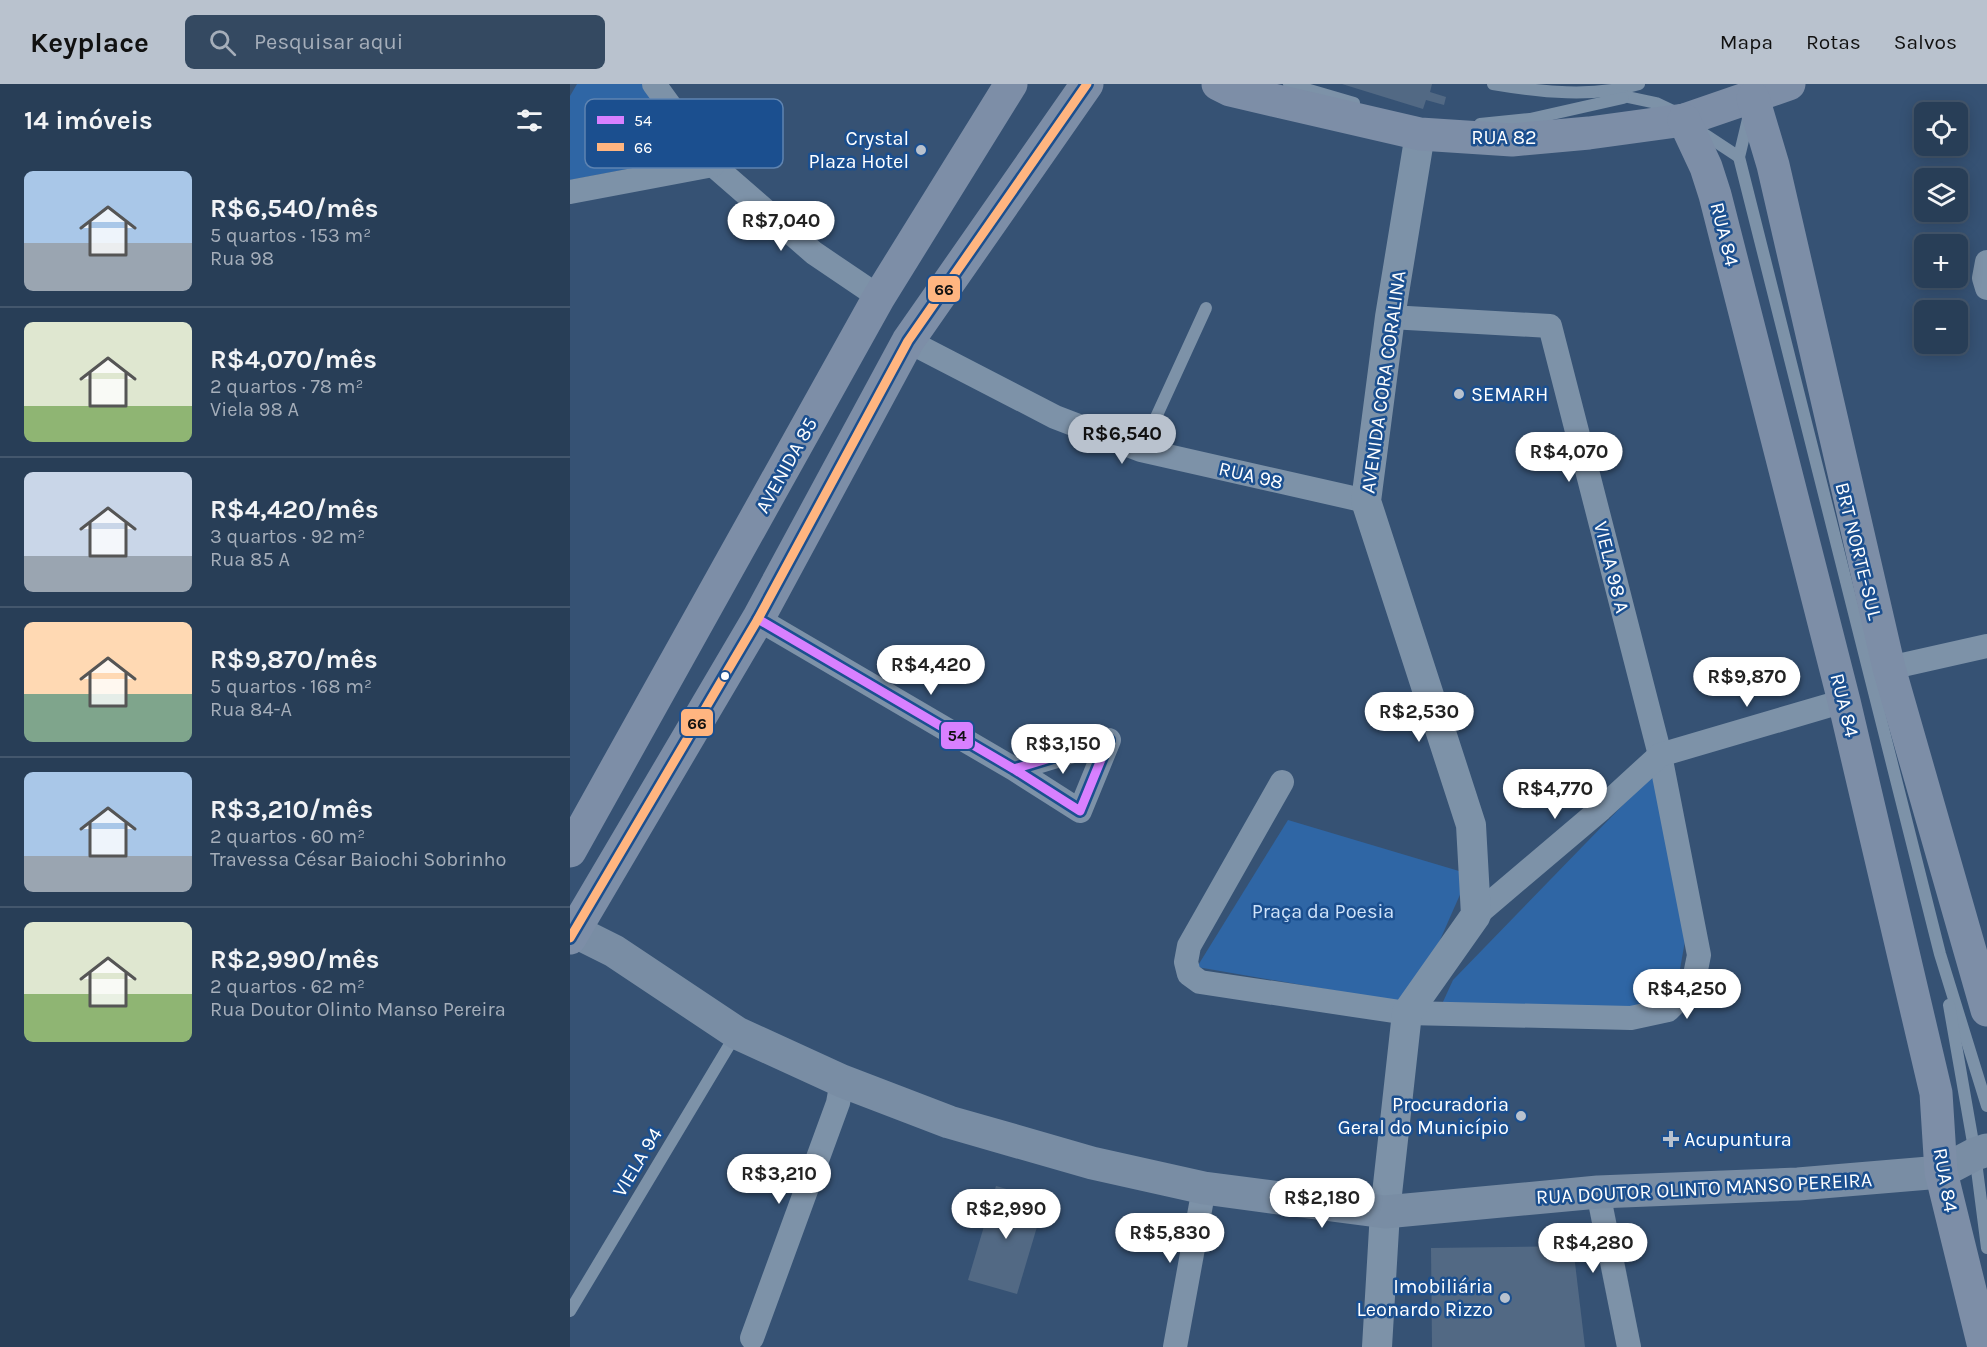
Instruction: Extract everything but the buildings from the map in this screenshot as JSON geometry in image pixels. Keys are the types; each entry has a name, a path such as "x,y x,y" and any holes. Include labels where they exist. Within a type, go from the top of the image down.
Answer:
{"main road":[{"name":"AVENIDA 85","path":"570,851 879,297 1011,84"},
{"path":"572,932 758,619 908,341 1087,84"},
{"name":"RUA 82","path":"1218,84 1230,90 1420,134 1512,140 1589,133 1684,120 1754,91 1789,84"},
{"path":"1754,91 1889,668 1987,1010"},
{"name":"RUA 84","path":"1684,120 1706,166 1715,195 1844,701 1936,1093 1941,1172 1984,1347"},
{"name":"RUA DOUTOR OLINTO MANSO PEREIRA","path":"572,932 614,951 737,1033 842,1081 949,1122 1092,1163 1204,1188 1385,1212 1598,1192 1798,1184 1941,1172 1981,1152"}],"street":[{"path":"654,84 665,99"},
{"name":"AVENIDA CORA CORALINA","path":"1420,134 1390,318 1366,501 1471,825 1476,915"},
{"path":"570,192 697,168"},
{"path":"716,168 814,253 879,297"},
{"path":"1987,262 1984,278 1987,288"},
{"name":"VIELA 98 A","path":"1390,318 1551,326 1660,755"},
{"name":"RUA 98","path":"908,341 1055,417 1141,450 1366,501"},
{"path":"758,619 1014,769"},
{"path":"1889,668 1987,646"},
{"path":"1377,1347 1385,1212 1407,1013 1476,915 1602,809 1660,755 1844,701"},
{"path":"1282,782 1189,946 1186,962 1189,974 1200,982 1407,1013 1631,1018 1668,1010 1693,985 1698,955 1660,755"},
{"path":"752,1338 838,1103 842,1081"},
{"path":"1175,1347 1204,1188"},
{"path":"1598,1192 1629,1347"}],"lane":[{"path":"1289,84 1363,105"},
{"path":"1493,84 1518,88 1604,92 1623,98 1656,103 1677,113 1739,157 1754,91"},
{"path":"1604,92 1639,84"},
{"name":"RUA 82","path":"1464,123 1530,120 1623,98"},
{"name":"BRT NORTE-SUL","path":"1739,157 1940,954 1981,1152 1987,1248"},
{"path":"1141,450 1206,308"},
{"name":"BRT NORTE-SUL","path":"1940,954 1987,1106"},
{"name":"VIELA 94","path":"570,1311 737,1033"}],"green space":[{"path":"577,84 643,84 654,99 585,99 585,168 634,168 570,180 570,96"},
{"path":"1653,774 1685,941 1680,969 1666,992 1645,1004 1617,1011 1442,1004 1453,980"},
{"name":"Praça da Poesia","path":"1288,820 1469,874 1412,1004 1197,967"}],"transit line":[{"name":"66","path":"570,938 758,619 908,341 1087,84"},
{"name":"54","path":"758,619 1014,769 1080,811 1109,740 1014,769"}],"place":[{"name":"Crystal Plaza Hotel","path":"921,150"},
{"name":"SEMARH","path":"1459,394"},
{"name":"Procuradoria Geral do Município","path":"1521,1116"},
{"name":"Acupuntura","path":"1671,1139"},
{"name":"Imobiliária Leonardo Rizzo","path":"1505,1298"}]}
